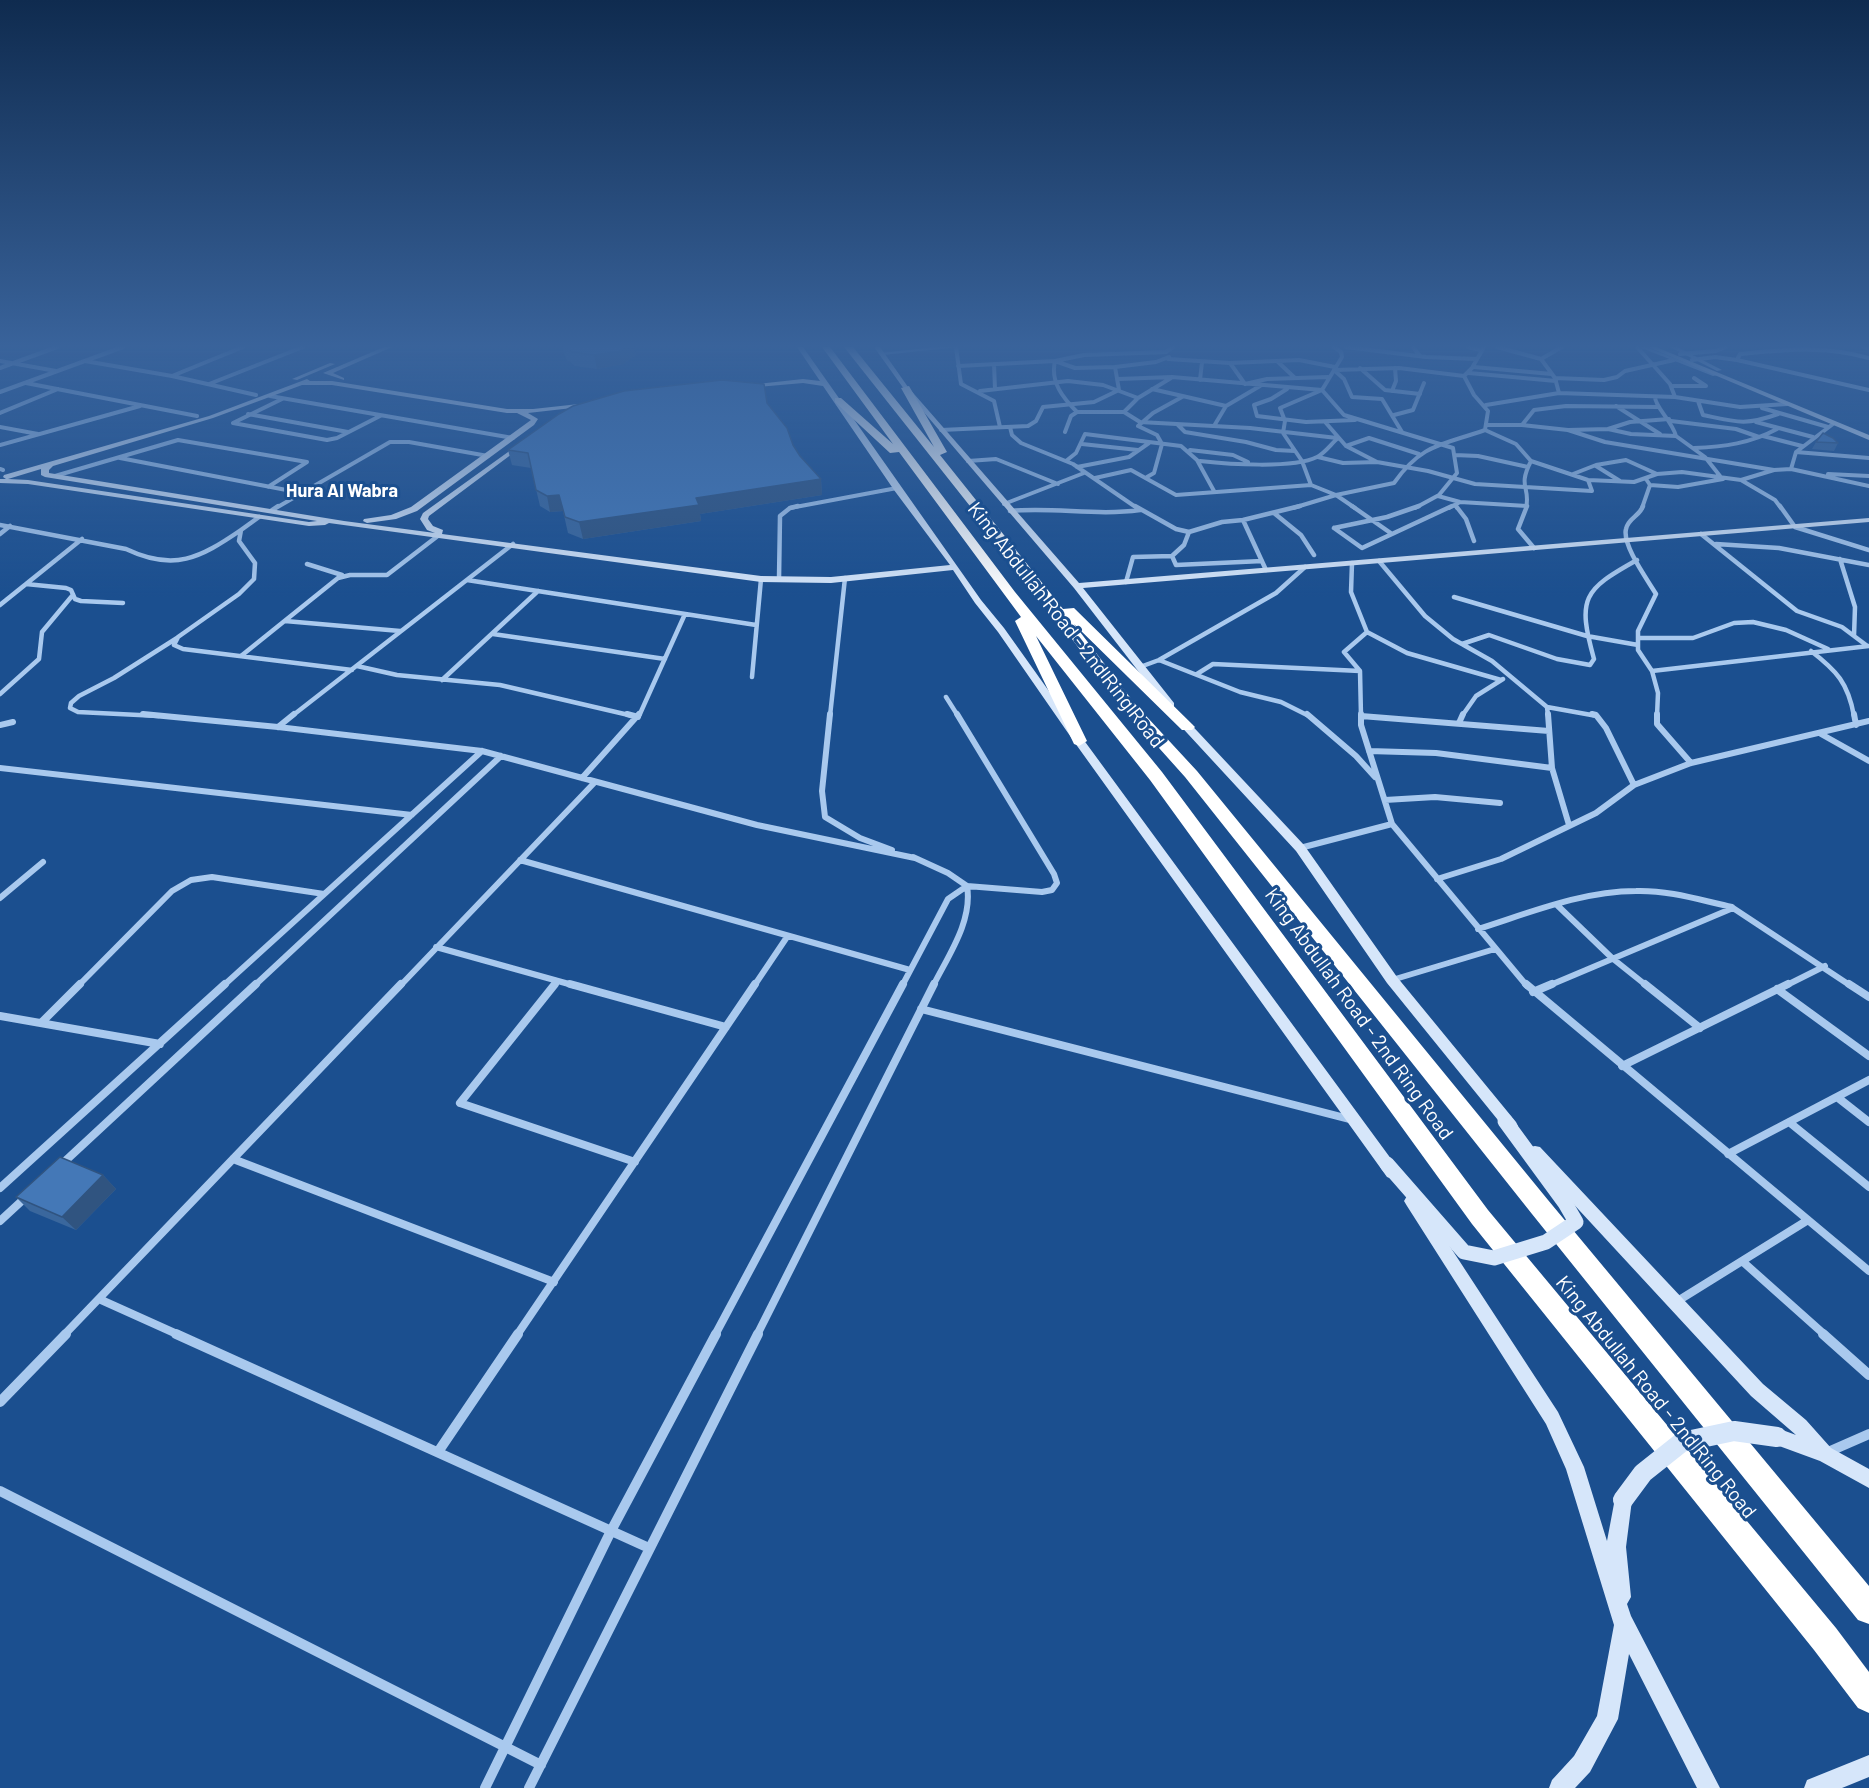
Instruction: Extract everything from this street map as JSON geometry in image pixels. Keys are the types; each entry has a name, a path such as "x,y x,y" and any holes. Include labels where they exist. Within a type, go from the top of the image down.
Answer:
{"highway":[{"path":"871,430 920,475"},
{"name":"King Abdullah Road - 2nd Ring Road","path":"887,430 1010,595 1203,839 1480,1217 1818,1630 1869,1697"},
{"name":"King Abdullah Road - 2nd Ring Road","path":"914,430 1023,565 1130,707 1198,783 1525,1189 1869,1609"},
{"path":"930,430 970,501"},
{"path":"1023,565 1187,727"},
{"path":"1010,595 1078,741"}],"main road":[{"path":"1,470 145,430"},
{"path":"0,480 165,430"},
{"path":"0,480 28,482 309,524 344,523 393,517 414,509 523,430"},
{"path":"858,430 1078,741 1354,1121 1464,1252 1494,1258 1546,1242 1576,1222 1506,1121 1392,980 1300,848 1187,727 1077,586 941,430"},
{"path":"1846,430 1869,438"},
{"path":"452,537 430,528 424,519 426,515 532,437"},
{"path":"51,464 45,470 45,475 344,523 761,579 845,579 956,567"},
{"path":"1077,586 1869,520"},
{"path":"1506,1121 1757,1390 1800,1426 1825,1454"},
{"path":"1388,1164 1552,1418 1575,1467 1624,1625 1709,1788"},
{"path":"1560,1788 1582,1764 1607,1719 1624,1625 1616,1547 1623,1500 1643,1473 1682,1442 1734,1431 1777,1437 1825,1454 1869,1479"},
{"path":"1849,1466 1869,1466"},
{"path":"1815,1788 1869,1766"}],"street":[{"path":"20,430 40,434"},
{"path":"0,445 53,430"},
{"path":"266,430 320,440 331,440 352,430"},
{"path":"340,430 349,432"},
{"path":"470,430 513,438"},
{"path":"1011,430 1012,435 1021,443 1066,461 1095,478 1140,510 1176,529 1189,532 1222,522 1274,513 1336,495 1394,483 1404,467 1419,454 1440,442 1483,430"},
{"path":"1147,430 1157,435 1162,444 1154,473 1147,477"},
{"path":"1183,430 1276,450 1295,451"},
{"path":"1258,430 1338,438"},
{"path":"1332,430 1346,446 1377,462"},
{"path":"1395,430 1454,448 1457,473 1438,496 1426,503 1371,520 1334,528 1362,548 1460,502"},
{"path":"1486,430 1516,444 1531,461 1588,480 1620,482 1646,479 1657,474 1682,472 1741,480 1775,500 1795,527 1869,550"},
{"path":"1569,430 1587,439 1774,470"},
{"path":"1616,430 1643,435 1676,435 1704,457 1720,476"},
{"path":"1655,430 1661,434"},
{"path":"1674,430 1676,435"},
{"path":"1741,430 1802,446"},
{"path":"1694,448 1737,445 1774,430"},
{"path":"1785,430 1824,438"},
{"path":"1791,469 1796,452 1823,430"},
{"path":"1283,433 1302,461 1311,484"},
{"path":"1066,461 1082,444 1085,434 1233,455 1251,463"},
{"path":"1642,448 1643,435"},
{"path":"1318,457 1338,438"},
{"path":"1346,446 1369,438 1419,454"},
{"path":"55,476 170,442 185,440 307,462 268,487"},
{"path":"272,510 390,442 399,441 488,456"},
{"path":"1077,467 1129,457 1149,442"},
{"path":"1082,444 1138,450"},
{"path":"1837,449 1842,455"},
{"path":"1190,450 1200,461 1203,476 1214,491"},
{"path":"1796,452 1869,458"},
{"path":"1455,455 1478,456 1528,467"},
{"path":"1200,461 1225,464 1302,461 1318,457 1343,463 1377,462 1491,486 1592,491 1588,480"},
{"path":"117,458 302,492"},
{"path":"968,462 996,459 1059,484"},
{"path":"1569,474 1596,465 1626,460 1657,474"},
{"path":"1531,461 1523,486 1528,498 1527,506 1518,529 1534,548"},
{"path":"1596,465 1620,482"},
{"path":"1741,480 1774,470 1791,469 1869,486"},
{"path":"1095,478 1131,470 1176,495 1311,484 1336,495 1392,534"},
{"path":"1007,508 1084,473"},
{"path":"1819,475 1869,476"},
{"path":"1646,479 1650,485 1668,489 1728,478"},
{"path":"1650,485 1641,512 1631,519 1626,527 1625,540 1656,594 1638,631 1638,650 1652,671 1658,693 1657,724 1691,763"},
{"path":"779,579 780,516 783,512 790,508 897,488"},
{"path":"1438,496 1460,502 1527,506"},
{"path":"1455,506 1466,519 1474,541"},
{"path":"1007,508 1116,514 1140,510"},
{"path":"1274,513 1300,535 1314,555"},
{"path":"0,525 82,539 126,549 144,560 168,562 199,556 259,517"},
{"path":"1243,520 1266,570"},
{"path":"0,534 10,526"},
{"path":"241,530 239,541 255,563 254,579 239,594 177,638 114,678 79,696 71,703 70,708 78,712 129,713 278,727 482,751 757,825 915,858"},
{"path":"1126,582 1133,557 1173,556 1185,545 1189,532"},
{"path":"1701,534 1752,577 1797,610 1842,627 1867,646"},
{"path":"307,564 343,576 387,575 439,535"},
{"path":"0,604 82,539"},
{"path":"278,727 513,544"},
{"path":"1715,544 1779,548 1869,566"},
{"path":"1173,556 1176,565 1262,561"},
{"path":"1462,644 1489,636 1557,658 1590,665 1594,663 1594,659 1583,613 1588,593 1605,577 1637,560"},
{"path":"1840,560 1856,609 1858,623 1854,636"},
{"path":"1379,561 1425,616 1462,644 1492,662 1547,707 1596,715 1606,728 1634,785"},
{"path":"1352,563 1351,592 1367,632 1407,653 1501,680"},
{"path":"1140,667 1159,660 1276,593 1305,567"},
{"path":"241,656 343,576"},
{"path":"752,677 761,579"},
{"path":"845,579 822,791 825,817 860,838 915,858 948,873 967,886 1042,892 1052,890 1057,883 1054,874 946,697"},
{"path":"467,580 756,624"},
{"path":"0,694 39,659 42,632 72,596 71,590 66,588 26,584"},
{"path":"442,680 538,591"},
{"path":"72,596 81,601 123,603"},
{"path":"1454,597 1587,636 1638,645"},
{"path":"582,778 638,717 685,614"},
{"path":"285,621 401,631"},
{"path":"1638,638 1675,640 1694,638 1724,625 1743,622 1766,624 1797,633 1829,649"},
{"path":"1367,632 1344,652 1360,671 1360,716 1392,824 1533,992 1869,1271"},
{"path":"493,634 665,659"},
{"path":"177,638 174,645 183,649 509,687 638,717"},
{"path":"1652,671 1867,646"},
{"path":"1810,651 1832,668 1847,685 1856,725"},
{"path":"1159,660 1240,692 1281,702 1303,711 1356,756 1378,780"},
{"path":"1197,674 1213,664 1360,671"},
{"path":"1459,723 1464,711 1477,694 1509,676"},
{"path":"0,688 8,688"},
{"path":"1547,707 1552,768 1569,825"},
{"path":"1360,716 1549,731"},
{"path":"1437,879 1501,859 1596,813 1634,785 1691,763 1869,721"},
{"path":"0,725 13,722"},
{"path":"1821,734 1869,761"},
{"path":"0,1188 482,751"},
{"path":"1369,751 1436,753 1552,768"},
{"path":"53,1172 501,756"},
{"path":"0,768 412,815"},
{"path":"0,1402 595,782"},
{"path":"1385,800 1435,797 1500,803"},
{"path":"1300,848 1392,824"},
{"path":"520,860 910,970"},
{"path":"0,898 43,862"},
{"path":"41,1023 172,891 184,882 201,876 324,894"},
{"path":"485,1788 507,1748 611,1531 910,970 948,899 967,886"},
{"path":"529,1788 921,1009 967,914 970,898 967,886"},
{"path":"1478,929 1557,905 1613,892 1658,892 1733,908 1825,966 1869,997"},
{"path":"1557,905 1612,958 1700,1028"},
{"path":"1533,992 1733,908"},
{"path":"438,1452 787,937"},
{"path":"436,947 726,1027"},
{"path":"1392,980 1495,949"},
{"path":"1622,1066 1825,966"},
{"path":"557,981 460,1103 635,1162"},
{"path":"1778,989 1869,1056"},
{"path":"921,1009 1354,1121"},
{"path":"0,1016 160,1044"},
{"path":"1728,1154 1869,1080"},
{"path":"1837,1097 1869,1122"},
{"path":"1789,1122 1869,1187"},
{"path":"233,1159 554,1282"},
{"path":"0,1221 35,1188"},
{"path":"1675,1303 1808,1220"},
{"path":"1742,1261 1869,1375"},
{"path":"99,1299 649,1548"},
{"path":"1825,1454 1869,1434"},
{"path":"0,1491 541,1765"}],"building":[{"path":"536,430 788,430 800,456 821,479 696,498 699,505 579,522 565,517 559,495 547,496 536,490 528,453 508,450"},
{"path":"1823,433 1833,438 1838,443 1816,442"},
{"path":"60,1157 103,1175 62,1217 16,1197"}],"district":[{"name":"Hura Al Wabra","path":"342,491"}]}
